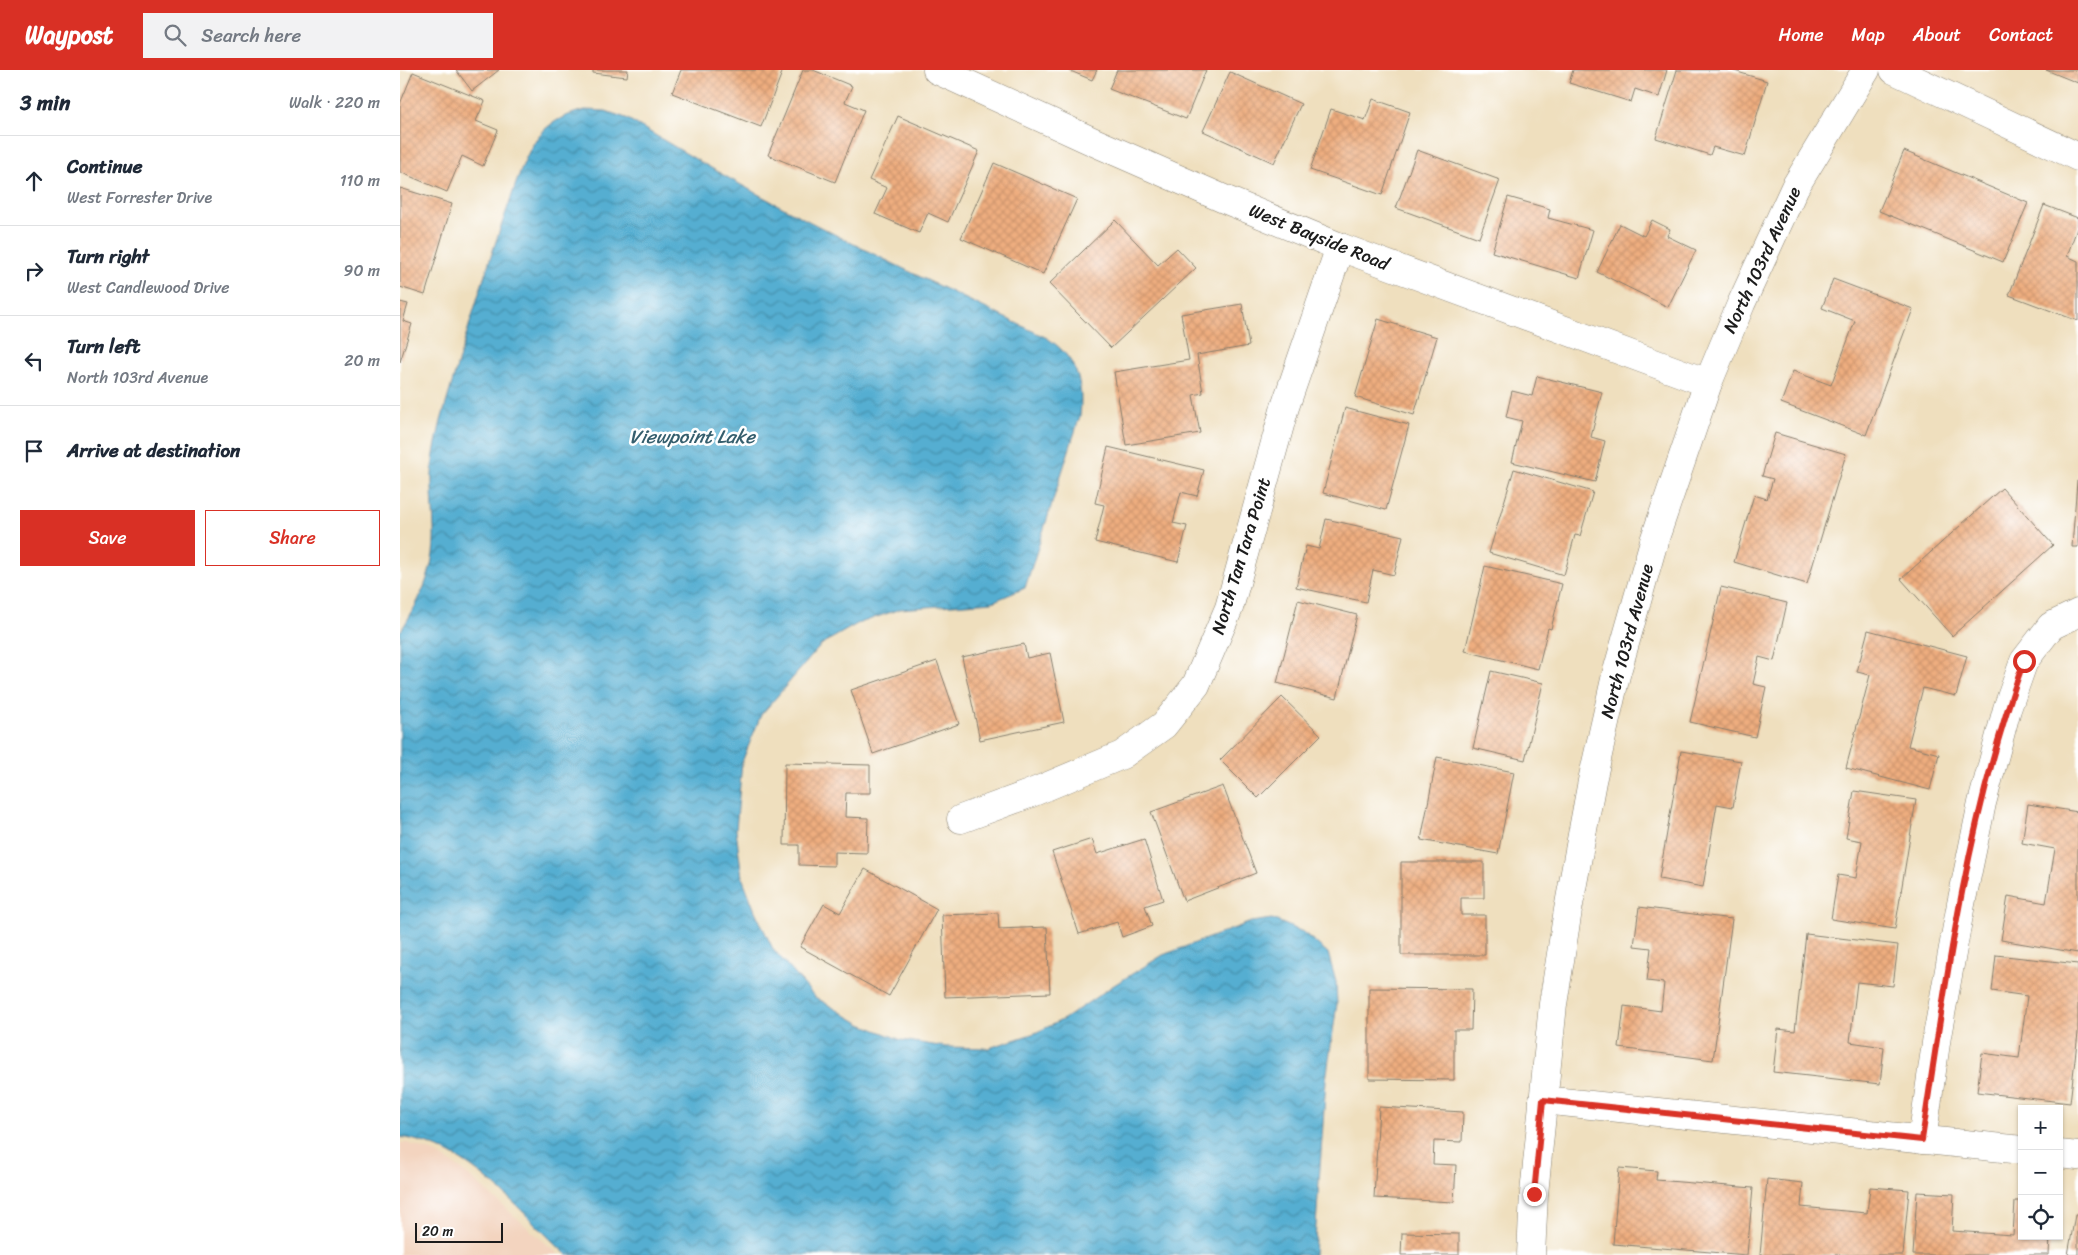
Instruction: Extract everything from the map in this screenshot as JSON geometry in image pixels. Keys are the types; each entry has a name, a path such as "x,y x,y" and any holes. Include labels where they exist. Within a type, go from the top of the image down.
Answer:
{"street":[{"name":"West Bayside Road","path":"937,70 1112,150 1340,247 1708,383"},
{"name":"North 103rd Avenue","path":"1532,1255 1534,1194 1543,1100 1554,1004 1568,910 1592,781 1610,704 1654,541 1708,383 1741,304 1795,187 1866,70"},
{"path":"1894,70 2078,157"},
{"name":"North Tan Tara Point","path":"960,819 1029,794 1122,755 1164,725 1196,685 1229,608 1284,407 1340,247"},
{"path":"1922,1140 1937,1036 1961,904 1982,803 2007,709 2024,661 2051,626 2078,613"},
{"path":"1543,1100 2018,1150"},
{"path":"2063,1154 2078,1156"}],"shaded area":[{"path":"400,1143 407,1143 434,1152 461,1169 559,1255 400,1255"}],"water":[{"name":"Viewpoint Lake","path":"585,110 606,111 626,118 772,202 889,262 1047,338 1065,353 1076,371 1079,381 1081,392 1080,416 1025,588 992,602 900,609 857,624 822,644 761,715 742,762 736,830 742,877 755,911 773,949 815,997 861,1024 901,1040 946,1047 989,1048 1035,1033 1064,1019 1163,955 1251,922 1272,919 1303,932 1328,953 1336,982 1337,1004 1326,1080 1314,1255 567,1255 511,1200 471,1167 449,1153 426,1143 400,1137 400,632 421,595 433,554 432,469 441,421 479,292 518,177 535,141 545,129 563,117"}],"building":[{"path":"456,70 499,70 472,91"},
{"path":"593,70 628,70 627,77 593,73"},
{"path":"681,70 783,70 761,127 672,93"},
{"path":"803,70 813,70 852,86 845,102 864,110 835,182 768,155"},
{"path":"1068,70 1097,70 1092,80"},
{"path":"1117,70 1206,70 1186,119 1109,89"},
{"path":"1573,70 1667,70 1659,97 1635,89 1631,102 1569,83"},
{"path":"1677,70 1731,70 1767,81 1745,156 1713,147 1710,155 1656,138"},
{"path":"2046,70 2078,70 2078,83"},
{"path":"413,72 485,101 476,121 498,130 483,166 462,156 447,192 400,172 400,104"},
{"path":"1230,72 1301,104 1274,163 1203,131"},
{"path":"1373,99 1410,112 1382,195 1310,170 1331,109 1365,120"},
{"path":"898,116 979,151 948,222 928,213 919,233 875,214 887,188 869,180"},
{"path":"1417,150 1500,180 1479,238 1396,208"},
{"path":"1904,151 2028,203 2003,262 1879,211"},
{"path":"994,163 1077,199 1043,274 961,238"},
{"path":"400,188 452,204 425,295 400,287"},
{"path":"1508,197 1550,209 1548,218 1593,230 1579,278 1492,252"},
{"path":"2044,205 2078,218 2078,226 2067,256 2078,261 2078,321 2009,295"},
{"path":"1115,220 1158,265 1177,248 1196,268 1111,348 1049,284"},
{"path":"1652,220 1670,229 1667,236 1696,250 1668,307 1597,272 1620,224 1644,236"},
{"path":"1833,279 1913,309 1866,435 1781,403 1793,371 1831,385 1855,321 1822,308"},
{"path":"400,302 408,304 403,321 412,324 400,362"},
{"path":"1242,304 1249,346 1197,355 1203,393 1193,395 1200,433 1126,445 1114,372 1189,360 1181,314"},
{"path":"1378,319 1437,337 1414,415 1355,397"},
{"path":"1537,376 1602,392 1591,437 1605,441 1595,482 1512,462 1522,421 1506,417 1512,391 1532,396"},
{"path":"1345,408 1409,425 1386,510 1323,493"},
{"path":"1775,433 1846,454 1807,584 1734,562 1754,495 1767,499 1773,479 1762,476"},
{"path":"1108,447 1204,470 1197,496 1181,492 1173,523 1187,526 1178,562 1095,542 1104,505 1095,503"},
{"path":"1514,469 1593,492 1580,536 1575,535 1564,575 1489,553"},
{"path":"2077,481 2078,547 2072,547"},
{"path":"2002,488 2053,545 1952,636 1901,579"},
{"path":"1326,519 1403,536 1394,575 1373,570 1366,602 1296,587 1306,546 1319,549"},
{"path":"1485,566 1562,584 1551,629 1548,628 1538,669 1465,651"},
{"path":"1721,587 1787,603 1774,661 1759,657 1753,684 1766,687 1755,737 1690,722"},
{"path":"1298,600 1357,615 1337,698 1277,683"},
{"path":"1868,630 1967,656 1956,696 1923,688 1908,746 1939,754 1930,790 1846,768 1870,675 1857,672"},
{"path":"1024,644 1027,658 1050,653 1064,722 980,740 962,657"},
{"path":"937,661 959,724 873,754 851,690"},
{"path":"1491,671 1543,683 1525,760 1473,748"},
{"path":"1282,697 1321,735 1258,798 1220,760"},
{"path":"1681,751 1741,761 1733,807 1717,804 1703,887 1659,879"},
{"path":"1437,757 1514,772 1498,854 1421,840"},
{"path":"785,763 870,765 870,793 846,793 845,817 868,818 867,853 834,852 834,866 799,865 799,845 784,845"},
{"path":"1223,786 1256,873 1184,901 1151,812"},
{"path":"1854,791 1916,800 1895,929 1831,919 1838,875 1856,878 1862,841 1846,838"},
{"path":"2028,804 2078,812 2078,953 2001,940 2008,896 2046,903 2055,849 2022,843"},
{"path":"1092,839 1097,854 1144,839 1163,900 1145,906 1152,926 1122,937 1117,922 1079,934 1052,852"},
{"path":"1401,862 1484,862 1484,898 1461,898 1461,915 1485,915 1485,955 1401,955"},
{"path":"865,869 937,909 889,996 800,947 824,904 840,913"},
{"path":"1639,907 1732,919 1713,1060 1619,1048 1624,1006 1661,1011 1664,983 1647,981 1651,948 1634,946"},
{"path":"998,913 999,929 1047,927 1050,993 945,997 942,915"},
{"path":"1806,934 1898,945 1893,986 1857,982 1850,1042 1884,1047 1880,1084 1773,1072 1778,1029 1795,1031"},
{"path":"1996,955 2078,964 2078,1033 2070,1103 1977,1092 1982,1053 2019,1058 2027,996 1992,991"},
{"path":"1369,988 1472,989 1471,1030 1454,1030 1454,1080 1369,1079"},
{"path":"1379,1107 1463,1112 1462,1142 1434,1141 1433,1164 1456,1165 1454,1202 1374,1198"},
{"path":"1619,1168 1657,1171 1656,1180 1753,1188 1747,1255 1613,1244"},
{"path":"1767,1179 1803,1183 1801,1207 1867,1213 1870,1187 1909,1190 1903,1255 1760,1255"},
{"path":"1917,1192 1954,1194 1952,1231 2013,1235 2015,1201 2018,1201 2018,1240 2050,1240 2049,1255 1913,1255"},
{"path":"2075,1215 2078,1215 2078,1255 2068,1255"},
{"path":"1402,1233 1459,1234 1459,1255 1401,1255"}],"route":[{"path":"1534,1194 1543,1100 1922,1140 1937,1036 1982,803 2007,709 2024,661"}]}
